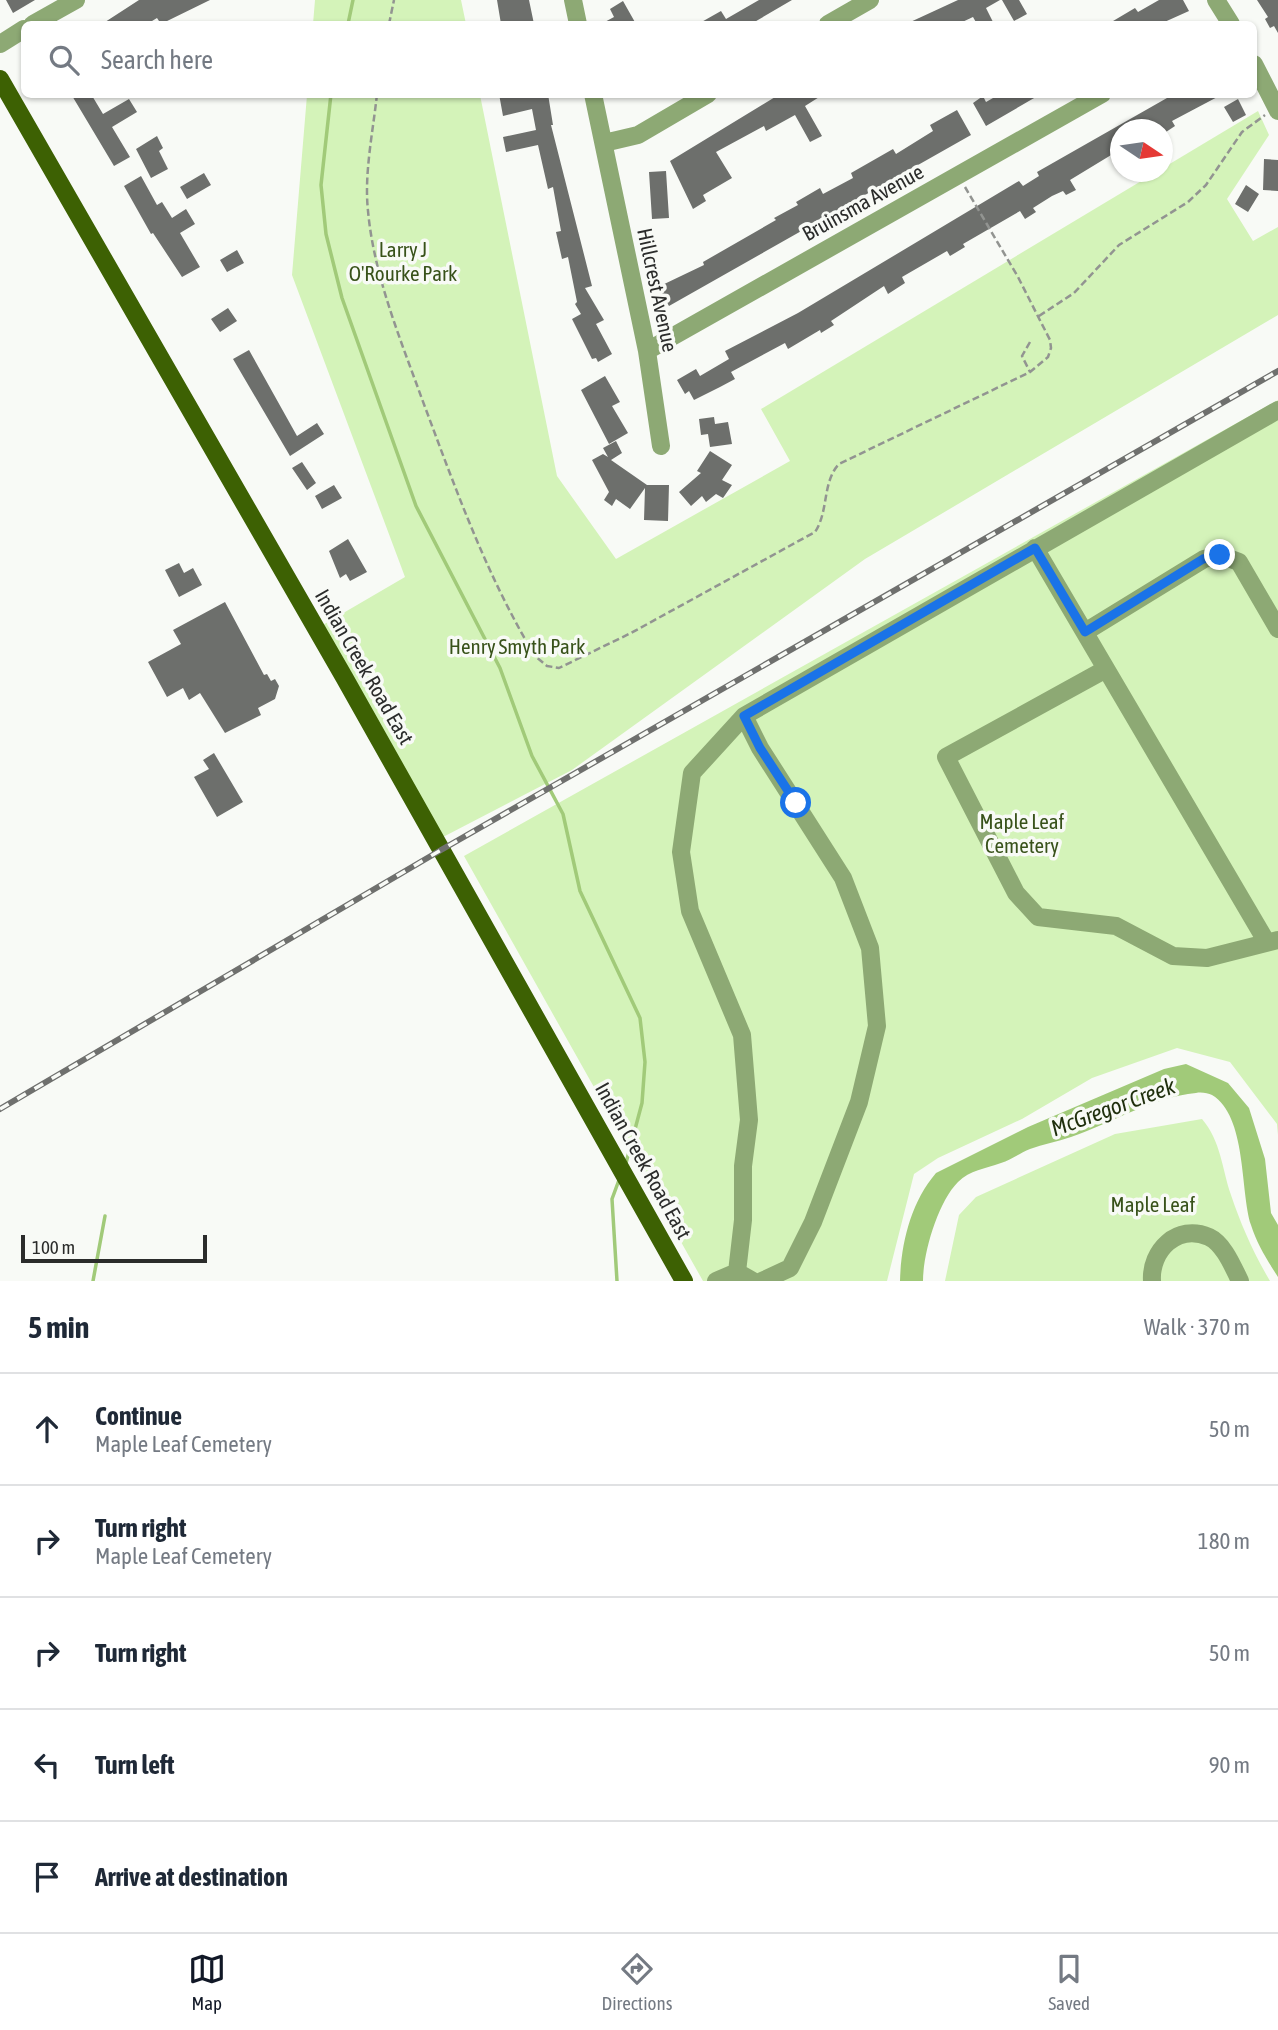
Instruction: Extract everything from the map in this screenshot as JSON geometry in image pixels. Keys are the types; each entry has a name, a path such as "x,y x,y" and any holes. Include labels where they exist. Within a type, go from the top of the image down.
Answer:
{"main road":[{"name":"Indian Creek Road East","path":"0,79 344,677 684,1281"}],"street":[{"path":"38,21 76,0"},
{"path":"573,0 577,21"},
{"path":"833,21 870,0"},
{"path":"1216,0 1227,21"},
{"path":"0,44 21,31"},
{"path":"1257,70 1277,109"},
{"name":"Hillcrest Avenue","path":"594,98 647,351 661,446"},
{"path":"604,143 638,135 701,98"},
{"name":"Bruinsma Avenue","path":"647,351 1095,98"},
{"path":"716,1281 745,1277 743,1166 749,1120 742,1035 690,911 681,852 692,773 744,716 1035,548 1275,418"},
{"path":"1035,548 1272,940 1207,958 1173,956 1116,926 1038,917 1016,893 946,757 1107,669"},
{"path":"1085,632 1203,559 1220,555 1239,562 1278,629"},
{"path":"744,716 760,748 843,878 870,948 877,1026 859,1102 813,1222 790,1268 762,1281"},
{"path":"1152,1281 1151,1268 1162,1245 1183,1233 1209,1237 1228,1258 1240,1281"}],"path":[{"path":"389,21 394,0"},
{"path":"1039,316 1074,293 1119,245 1188,202 1206,185 1242,132 1277,109"},
{"path":"1030,342 1022,356 1030,372"}],"green space":[{"path":"315,0 461,0 465,21 313,21"},
{"name":"Henry Smyth Park","path":"307,98 481,98 557,476 616,559 790,461 761,409 1140,182 1173,182 1173,162 1258,111 1269,135 1227,199 1253,241 1278,227 1278,315 865,559 572,770 443,837 321,626 405,577 292,275"},
{"name":"Maple Leaf Cemetery","path":"1278,400 1278,1135 1277,1124 1230,1062 1177,1048 1092,1078 1022,1119 938,1158 914,1174 887,1281 703,1281 464,856"},
{"name":"Maple Leaf","path":"1202,1119 1213,1136 1231,1195 1270,1281 945,1281 959,1215 976,1197 1115,1134"}],"water":[{"name":"McGregor Creek","path":"1186,1064 1228,1083 1249,1108 1265,1159 1271,1213 1278,1225 1278,1277 1259,1245 1251,1225 1237,1136 1231,1119 1223,1105 1212,1095 1200,1093 1180,1095 1148,1105 968,1175 951,1191 938,1215 929,1243 923,1281 900,1281 909,1224 920,1197 936,1173 1028,1127 1164,1069"}],"building":[{"path":"6,0 35,0 13,13"},
{"path":"139,0 210,0 167,21 159,21 157,18 152,21 107,21"},
{"path":"497,0 529,0 533,21 500,21"},
{"path":"759,0 792,0 756,21 703,21 721,11 726,19"},
{"path":"958,0 1000,0 986,8 992,21 975,21 973,17 964,21 912,21"},
{"path":"1002,0 1019,0 1027,14 1014,21"},
{"path":"1159,0 1183,0 1189,11 1167,21 1113,21 1135,8 1138,12"},
{"path":"1257,0 1278,0 1278,33 1274,26 1270,28 1265,19 1268,17"},
{"path":"623,1 634,21 607,21 614,17 610,9"},
{"path":"73,98 93,98 103,114 129,99 137,112 112,127 130,157 114,166"},
{"path":"500,98 549,98 551,125 592,286 585,288 604,320 596,324 612,354 598,362 596,358 592,359 572,319 581,314 575,304 577,302 568,257 562,259 556,232 561,231 553,187 548,189 538,145 506,152 503,137 536,130 532,109 503,116"},
{"path":"773,98 818,98 805,106 822,136 810,142 795,115 766,131 764,126 716,152 732,178 703,195 706,201 693,209 670,161"},
{"path":"980,98 984,98 986,102 993,98 1034,98 986,126 973,103"},
{"path":"1167,98 1215,98 1173,120 1130,119"},
{"path":"1238,99 1246,115 1233,122 1224,107"},
{"path":"957,110 971,135 669,306 658,287 704,265 703,262 776,220 774,218 798,205 796,202 820,188 823,194 853,178 851,173 893,149 896,154 933,131 930,125"},
{"path":"1110,130 1110,156 1070,180 1076,190 1066,195 1063,191 1052,196 1033,208 1036,212 1025,219 1020,211 963,244 965,247 950,256 947,251 902,277 905,283 888,294 884,286 831,321 834,325 821,333 820,330 788,349 785,343 731,372 735,379 720,387 694,400 689,391 685,394 677,380 696,369 700,376 729,359 725,351 798,313 1019,181 1023,186 1039,176 1037,172"},
{"path":"157,136 163,148 159,151 168,169 151,178 136,149"},
{"path":"1264,159 1278,160 1278,191 1263,190"},
{"path":"666,171 669,218 652,219 649,172"},
{"path":"204,173 211,185 187,199 180,187"},
{"path":"141,176 157,205 162,202 172,218 186,209 195,224 180,233 200,267 182,277 153,233 151,234 124,186"},
{"path":"1246,185 1259,194 1248,212 1235,204"},
{"path":"237,250 244,263 227,272 220,260"},
{"path":"228,308 237,321 220,332 211,319"},
{"path":"249,350 297,436 317,423 324,434 290,456 233,359"},
{"path":"605,376 620,402 612,406 628,433 609,444 581,390"},
{"path":"714,417 715,424 728,422 732,444 710,447 708,434 701,435 699,419"},
{"path":"616,441 622,453 611,460 647,485 669,485 668,521 644,520 645,488 630,509 616,499 612,506 604,500 609,492 592,460 603,454 608,457 603,448"},
{"path":"710,451 732,465 722,480 732,485 723,498 716,494 706,502 702,496 691,506 679,492 701,473 697,471"},
{"path":"302,462 316,483 307,490 292,468"},
{"path":"334,485 342,498 322,509 315,496"},
{"path":"348,539 367,572 350,581 346,574 340,578 329,551"},
{"path":"179,563 184,573 193,568 202,585 179,597 165,570"},
{"path":"225,602 264,675 267,674 271,681 275,679 279,686 275,699 258,708 261,715 225,733 200,693 189,700 183,688 167,697 148,662 181,644 173,630"},
{"path":"214,753 243,802 217,817 194,777 209,769 203,760"}],"waterway":[{"path":"349,21 353,0"},
{"path":"331,98 321,185 326,234 342,298 416,506 500,668 532,756 563,814 580,891 640,1018 645,1062 642,1103 626,1163"},
{"path":"617,1281 612,1199 619,1180"},
{"path":"93,1281 105,1216"}],"railway":[{"path":"0,1109 441,850 1278,371"}],"route":[{"path":"796,803 760,748 744,716 864,645 1035,548 1085,632 1203,559 1220,555"}],"park label":[{"name":"Larry J O'Rourke Park","path":"403,262"}]}
